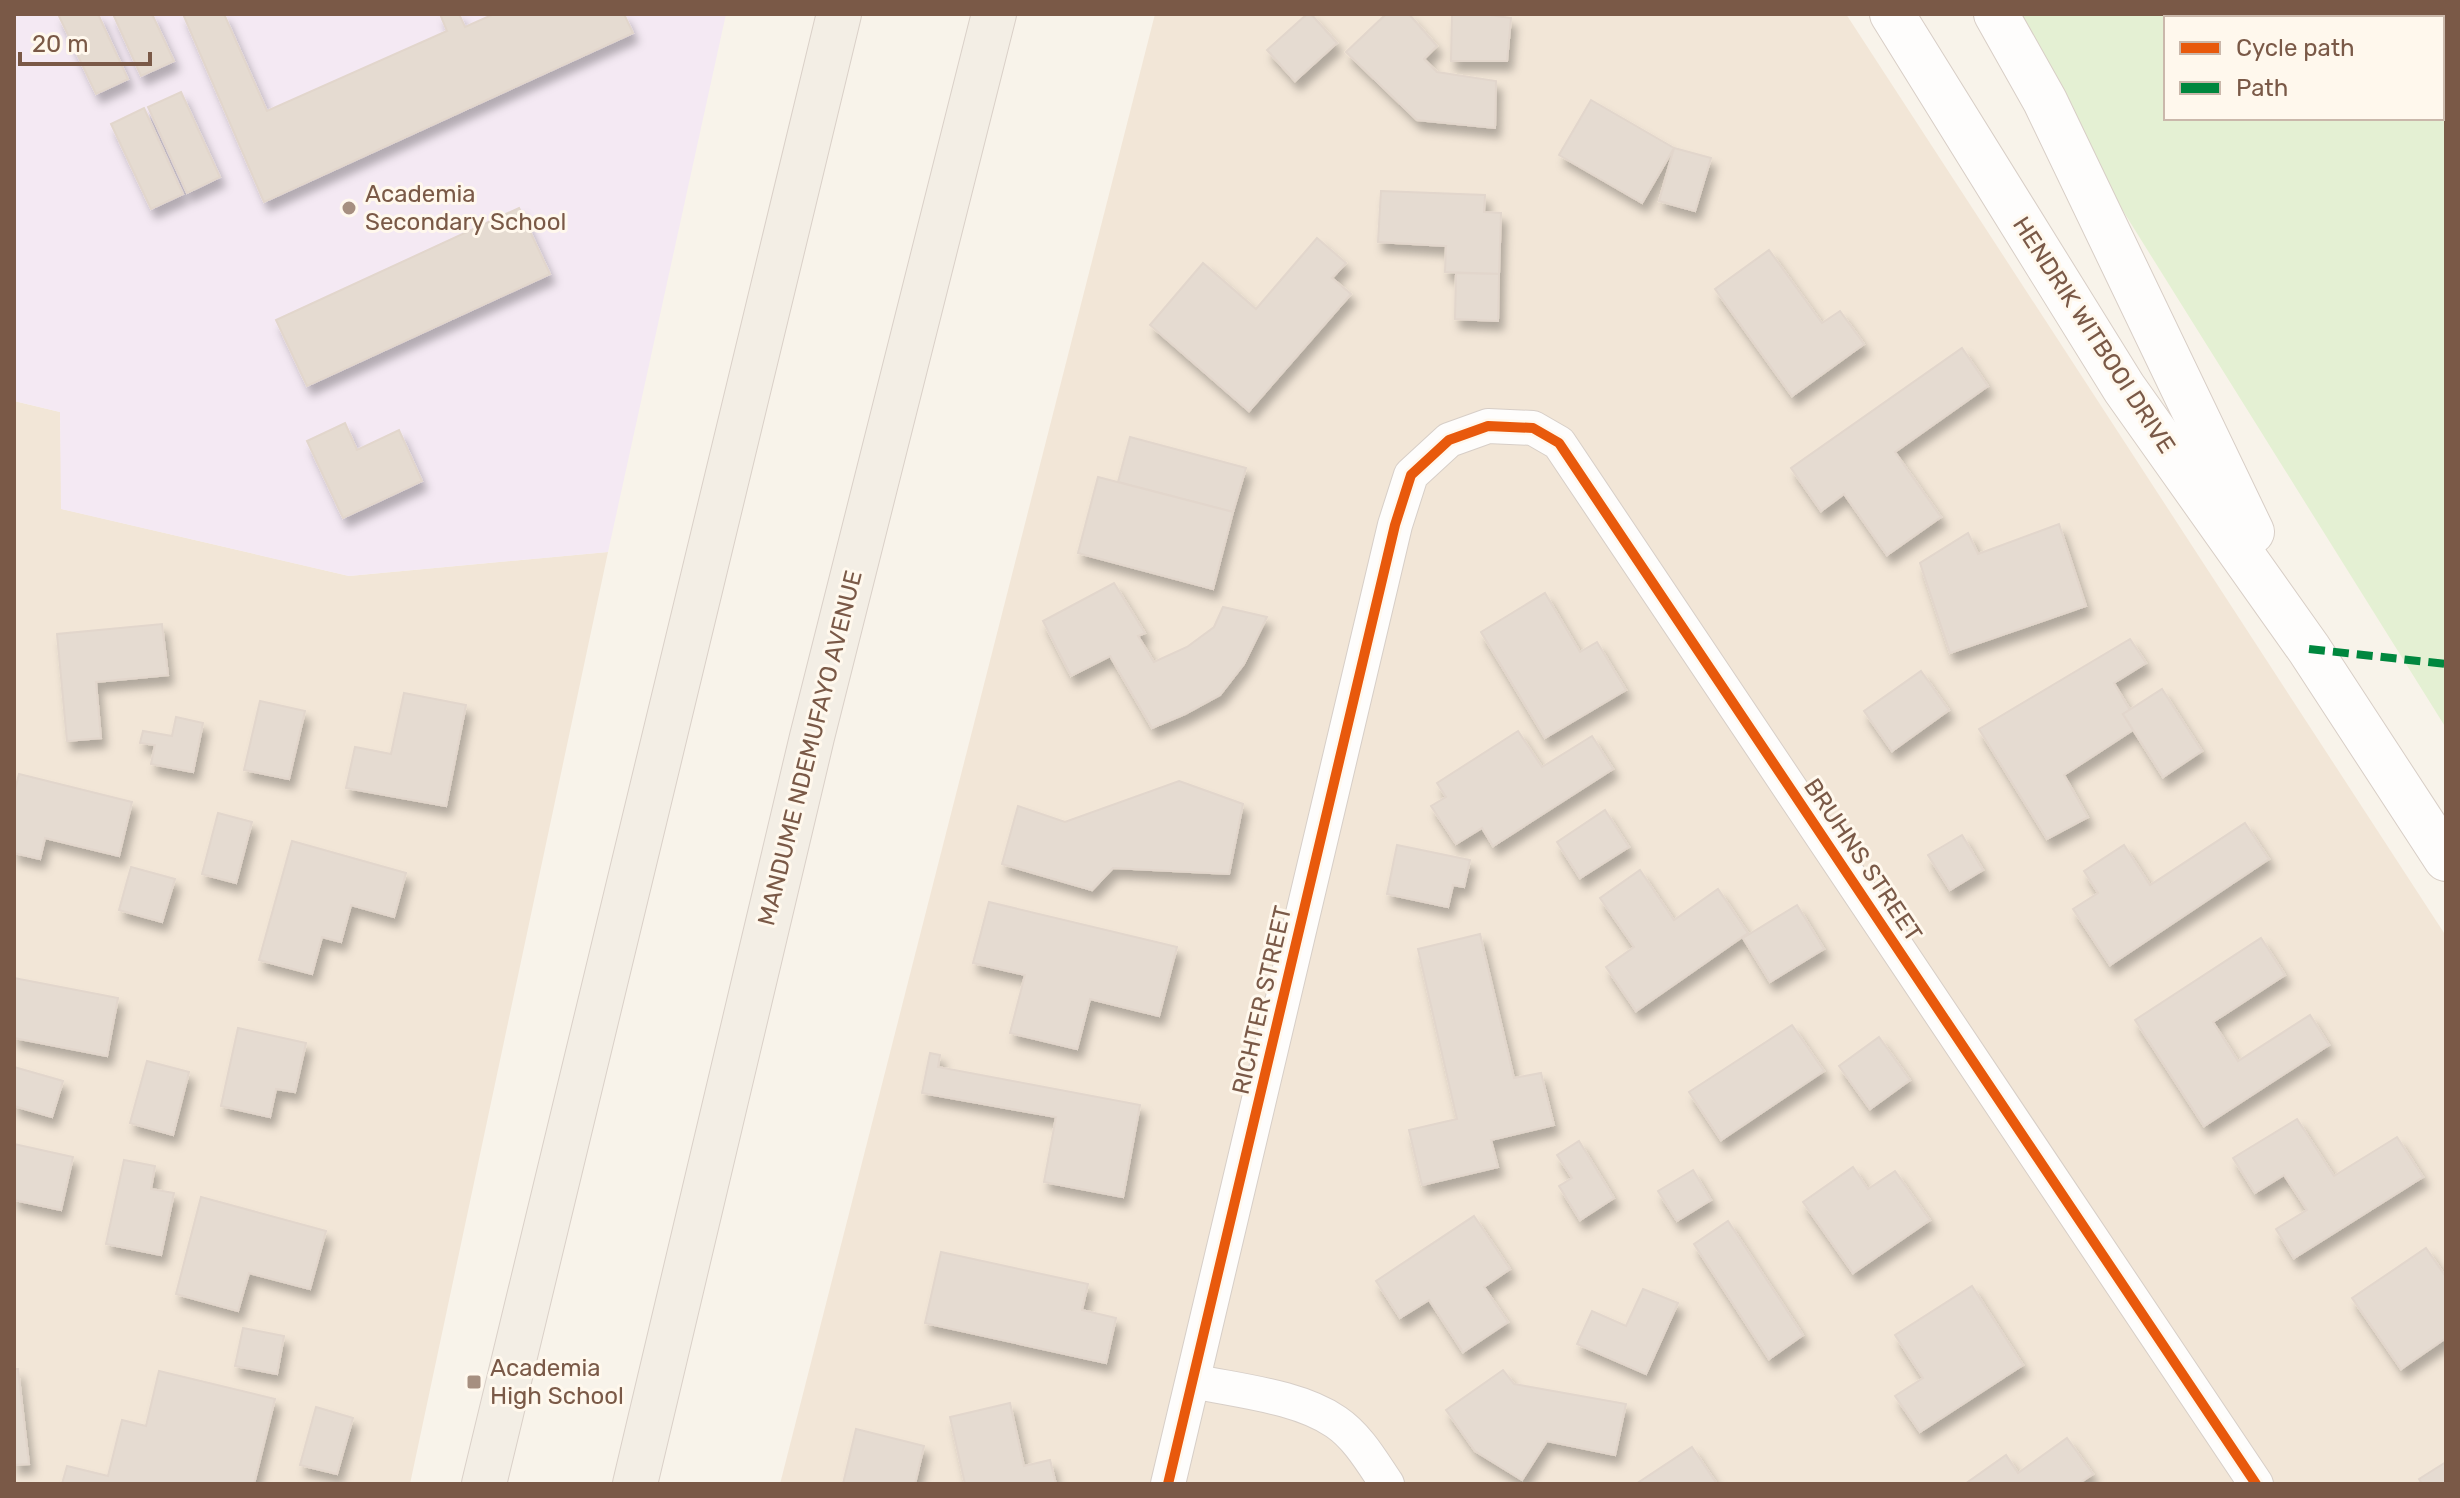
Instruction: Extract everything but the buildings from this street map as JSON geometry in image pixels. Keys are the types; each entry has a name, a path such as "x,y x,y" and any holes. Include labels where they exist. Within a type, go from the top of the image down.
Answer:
{"main road":[{"path":"484,1484 839,14"},
{"name":"MANDUME NDEMUFAYO AVENUE","path":"635,1484 812,737 994,14"},
{"name":"HENDRIK WITBOOI DRIVE","path":"1892,14 2124,388 2309,649 2446,859"},
{"name":"HENDRIK WITBOOI DRIVE","path":"1996,14 2045,101 2309,649"}],"street":[{"name":"BRUHNS STREET","path":"1395,525 1411,475 1449,440 1488,426 1533,428 1559,443 2256,1484"},
{"name":"RICHTER STREET","path":"1168,1484 1395,525"},
{"path":"1193,1381 1292,1402 1336,1422 1361,1446 1387,1484"}],"shaded area":[{"name":"Academia Secondary School","path":"14,14 726,14 608,552 349,576 61,509 60,412 14,401"},
{"path":"1155,14 1846,14 2446,936 2446,1484 780,1484"},
{"path":"14,401 60,412 62,509 349,576 608,552 410,1484 14,1484"}],"green space":[{"path":"2000,14 2446,14 2446,728"}],"marked path":[{"path":"2309,649 2446,664"}],"cycle path":[{"path":"1168,1484 1395,525 1411,475 1449,440 1488,426 1533,428 1559,443 2256,1484"}],"place":[{"name":"Academia Secondary School","path":"349,208"},
{"name":"Academia High School","path":"474,1382"}]}
